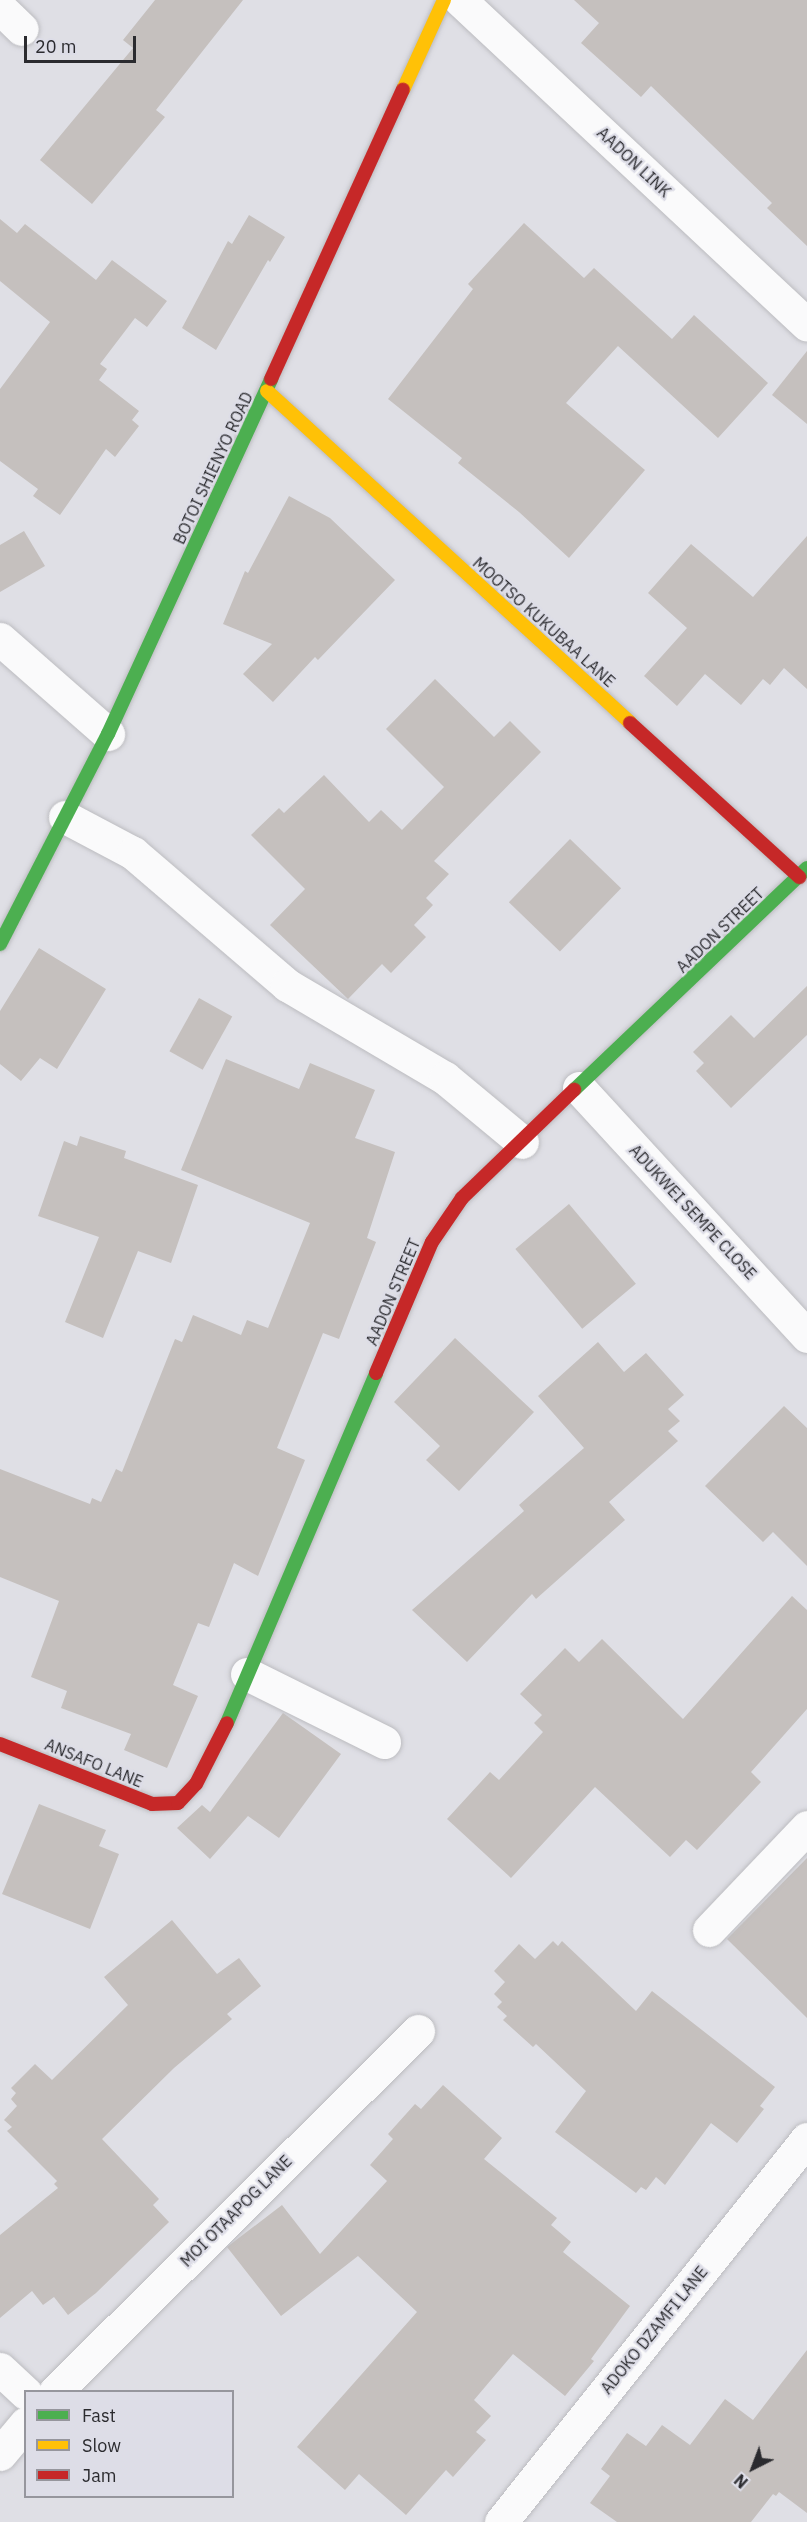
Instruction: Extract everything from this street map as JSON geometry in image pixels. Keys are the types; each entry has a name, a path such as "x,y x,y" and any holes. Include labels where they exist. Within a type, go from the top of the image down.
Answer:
{"street":[{"name":"BOTOI SHIENYO ROAD","path":"0,944 108,734 267,392 444,0"},
{"name":"AADON LINK","path":"460,0 807,325"},
{"name":"MOOTSO KUKUBAA LANE","path":"267,392 803,872"},
{"path":"0,639 108,734"},
{"path":"65,817 133,853 287,985 446,1078 522,1142"},
{"name":"AADON STREET","path":"178,1803 196,1784 220,1738 432,1242 462,1198 803,872"},
{"name":"ADUKWEI SEMPE CLOSE","path":"579,1088 807,1336"},
{"path":"247,1674 384,1742"},
{"name":"ANSAFO LANE","path":"0,1743 152,1804 178,1803"},
{"path":"710,1930 807,1827"},
{"name":"MOI OTAAPOG LANE","path":"56,2390 418,2031"},
{"name":"ADOKO DZAMFI LANE","path":"501,2522 807,2139"},
{"path":"0,2369 24,2391"},
{"path":"0,2454 24,2426"}],"building":[{"path":"155,0 243,0 156,110 165,117 92,204 40,160 133,48 123,40"},
{"path":"574,0 807,0 807,246 767,208 772,203 651,86 641,97 581,43 599,23"},
{"path":"249,215 285,237 270,262 268,260 216,350 182,328 228,241 232,244"},
{"path":"0,219 17,233 25,224 96,280 112,260 167,301 147,327 135,318 100,364 107,369 99,380 139,411 132,420 139,426 115,457 106,449 60,515 33,496 38,489 0,461 0,389 50,322 0,281"},
{"path":"524,223 584,278 594,268 672,339 694,315 768,383 718,438 618,346 566,403 645,470 569,558 519,512 458,463 462,458 388,399 473,289 468,284"},
{"path":"807,351 807,424 772,395"},
{"path":"289,496 330,518 395,580 318,660 315,657 273,702 243,674 272,644 223,624 245,571 248,573"},
{"path":"24,531 45,566 0,592 0,545"},
{"path":"807,536 807,689 784,668 770,685 763,679 741,705 705,674 677,706 644,676 687,628 648,593 691,544 753,597"},
{"path":"435,679 494,737 510,721 541,752 434,861 449,874 426,898 433,905 414,925 426,937 391,973 382,964 348,999 270,925 305,889 251,835 279,808 284,813 324,775 369,822 381,810 402,830 444,787 386,729"},
{"path":"570,839 621,888 560,952 509,902"},
{"path":"39,948 106,989 57,1069 40,1058 21,1081 0,1064 0,1011"},
{"path":"807,986 807,1035 731,1108 696,1071 704,1063 693,1052 731,1015 754,1038"},
{"path":"199,998 232,1016 203,1070 169,1051"},
{"path":"226,1059 299,1089 310,1063 375,1090 355,1138 395,1152 367,1238 376,1242 339,1339 323,1333 277,1448 305,1460 258,1576 234,1563 209,1627 198,1623 173,1685 198,1696 167,1768 124,1750 131,1734 61,1708 67,1691 31,1677 59,1601 0,1577 0,1469 90,1504 92,1498 101,1502 116,1469 122,1472 175,1339 182,1342 193,1315 241,1335 247,1320 268,1328 310,1223 181,1170"},
{"path":"80,1136 126,1151 124,1158 198,1185 171,1263 138,1251 103,1338 65,1322 99,1237 38,1216 64,1141 77,1146"},
{"path":"569,1204 636,1284 582,1329 515,1249"},
{"path":"455,1338 534,1412 459,1491 426,1460 440,1446 394,1402"},
{"path":"598,1342 624,1372 646,1353 684,1395 668,1409 680,1421 668,1431 678,1441 609,1502 625,1520 536,1599 532,1594 467,1662 412,1610 524,1511 519,1505 584,1448 538,1396"},
{"path":"784,1406 807,1428 807,1566 773,1532 763,1542 705,1486"},
{"path":"792,1596 807,1610 807,1709 751,1772 761,1782 697,1850 686,1840 670,1857 595,1787 511,1878 447,1819 490,1772 499,1780 543,1732 534,1723 542,1715 520,1694 565,1648 579,1662 602,1639 683,1719"},
{"path":"283,1713 341,1754 279,1838 248,1816 210,1859 177,1828 202,1805 210,1812"},
{"path":"39,1804 106,1830 99,1846 119,1854 90,1929 2,1894"},
{"path":"807,1858 807,2018 727,1939"},
{"path":"172,1920 217,1974 239,1958 261,1986 227,2014 232,2019 174,2068 102,2139 159,2199 153,2205 169,2222 96,2293 68,2315 54,2297 43,2305 32,2291 0,2318 0,2235 58,2188 54,2184 57,2181 7,2131 12,2127 4,2120 17,2106 11,2099 16,2093 11,2088 35,2064 52,2080 128,2005 104,1977"},
{"path":"553,1941 558,1946 562,1941 636,2011 652,1991 775,2087 760,2106 764,2109 737,2143 711,2123 665,2185 656,2177 646,2190 641,2187 636,2193 555,2132 586,2091 536,2044 533,2047 503,2020 507,2016 497,2007 502,2002 494,1994 505,1982 494,1971 519,1944 535,1959"},
{"path":"443,2085 502,2138 484,2159 557,2218 551,2225 571,2242 563,2252 630,2306 591,2359 594,2361 565,2396 513,2354 474,2400 491,2416 476,2432 486,2440 453,2477 446,2470 406,2515 359,2474 345,2490 297,2447 417,2312 358,2256 281,2316 227,2247 282,2205 320,2254 387,2181 370,2165 393,2139 388,2134 415,2104 421,2109"},
{"path":"807,2350 807,2513 779,2492 776,2496 773,2494 751,2522 617,2522 590,2503 610,2476 601,2469 627,2433 646,2446 662,2425 690,2445 725,2399 753,2420"}],"traffic: fast":[{"path":"0,944 108,734 271,379"},
{"path":"574,1090 807,868"},
{"path":"227,1723 376,1373"}],"traffic: slow":[{"path":"403,90 444,0"},
{"path":"267,391 630,723"}],"traffic: jam":[{"path":"271,379 403,90"},
{"path":"630,723 799,877"},
{"path":"376,1373 432,1242 462,1198 574,1090"},
{"path":"0,1744 152,1804 178,1803 196,1784 227,1723"}]}
